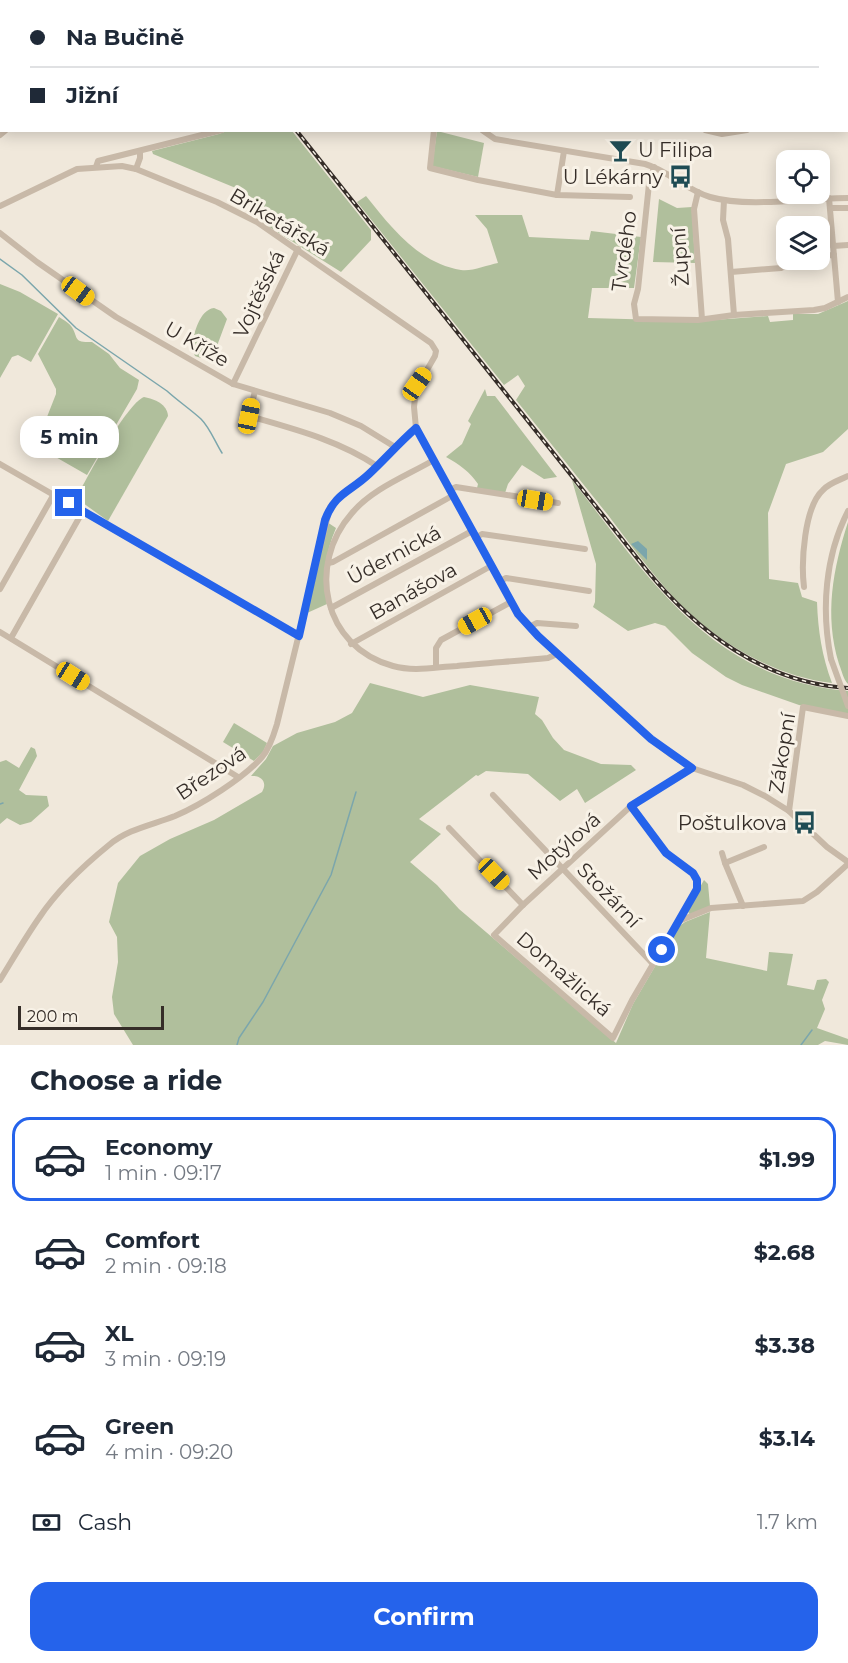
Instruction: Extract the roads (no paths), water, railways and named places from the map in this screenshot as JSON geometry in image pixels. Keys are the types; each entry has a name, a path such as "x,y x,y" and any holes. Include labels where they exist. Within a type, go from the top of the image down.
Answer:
{"street":[{"path":"0,206 70,171 96,167 98,161 215,132"},
{"path":"434,132 430,168 557,195 630,197"},
{"path":"485,132 495,139 636,162 654,167 698,192 724,200 776,200"},
{"path":"714,132 722,134 734,132"},
{"path":"557,195 564,150"},
{"path":"136,169 140,152"},
{"name":"Briketářská","path":"96,167 122,166 136,169 242,214 298,249 431,343 436,351 435,356 416,388 416,428"},
{"name":"Tvrdého","path":"654,167 649,184 638,289 634,304 635,316 636,319 702,319"},
{"name":"Župní","path":"698,192 694,209 702,319"},
{"path":"830,198 848,198"},
{"path":"724,200 723,220 728,239 734,315"},
{"path":"830,204 838,302"},
{"path":"830,208 848,208"},
{"name":"U Kříže","path":"0,233 116,317 234,384 330,413 362,426 395,447"},
{"path":"833,246 848,245"},
{"name":"Vojtěšská","path":"234,384 298,249"},
{"path":"830,255 834,255"},
{"path":"731,272 776,268"},
{"path":"702,319 814,310 825,308 848,297"},
{"path":"255,391 249,416 325,439 359,454 376,466"},
{"path":"416,428 511,602 529,627 651,739 692,768 743,785 789,811 827,847 848,863 817,892 803,901 711,908 678,922"},
{"name":"Březová","path":"0,980 39,917 59,892 109,845 139,828 198,805 238,777 264,755 274,734 325,520 334,500 349,490 416,428"},
{"path":"432,461 375,493 357,507 341,528 330,550 327,587 338,627 351,644 367,656 393,666 413,669 548,658 557,654"},
{"path":"0,464 299,636"},
{"path":"804,586 807,530 812,508 822,490 848,476"},
{"path":"328,563 450,493 456,487 558,503"},
{"path":"0,589 54,494"},
{"path":"11,638 83,511"},
{"path":"848,511 837,537 826,594 826,627 831,659 848,706"},
{"path":"474,535 482,534 585,549"},
{"name":"Údernická","path":"331,608 474,535"},
{"name":"Banášova","path":"351,644 491,566"},
{"path":"500,581 506,578 588,591"},
{"path":"436,667 436,648 441,640 511,602"},
{"path":"529,627 537,623 576,626"},
{"path":"0,632 238,777"},
{"name":"Zákopní","path":"789,811 803,707 848,716"},
{"name":"Motýlová","path":"494,935 523,905 631,806 692,768"},
{"name":"Stožární","path":"493,795 653,964"},
{"path":"631,806 666,853 693,873 697,880 697,889 653,964"},
{"path":"449,828 523,905"},
{"path":"725,863 764,847"},
{"path":"722,853 743,906"},
{"name":"Domažlická","path":"494,935 614,1038 653,964"}],"water":[{"path":"638,541 647,549 647,560 631,544"}],"waterway":[{"path":"0,259 22,275 76,328 167,391 197,415 222,453"},
{"path":"237,1045 239,1038 263,1002 331,875 356,792"},
{"path":"801,1045 812,1030"}],"railway":[{"path":"298,132 645,568 686,613 734,650 760,664 788,676 817,684 848,688"}],"place":[{"name":"U Filipa","path":"620,150"},
{"name":"U Lékárny","path":"681,177"},
{"name":"Poštulkova","path":"805,823"}]}
